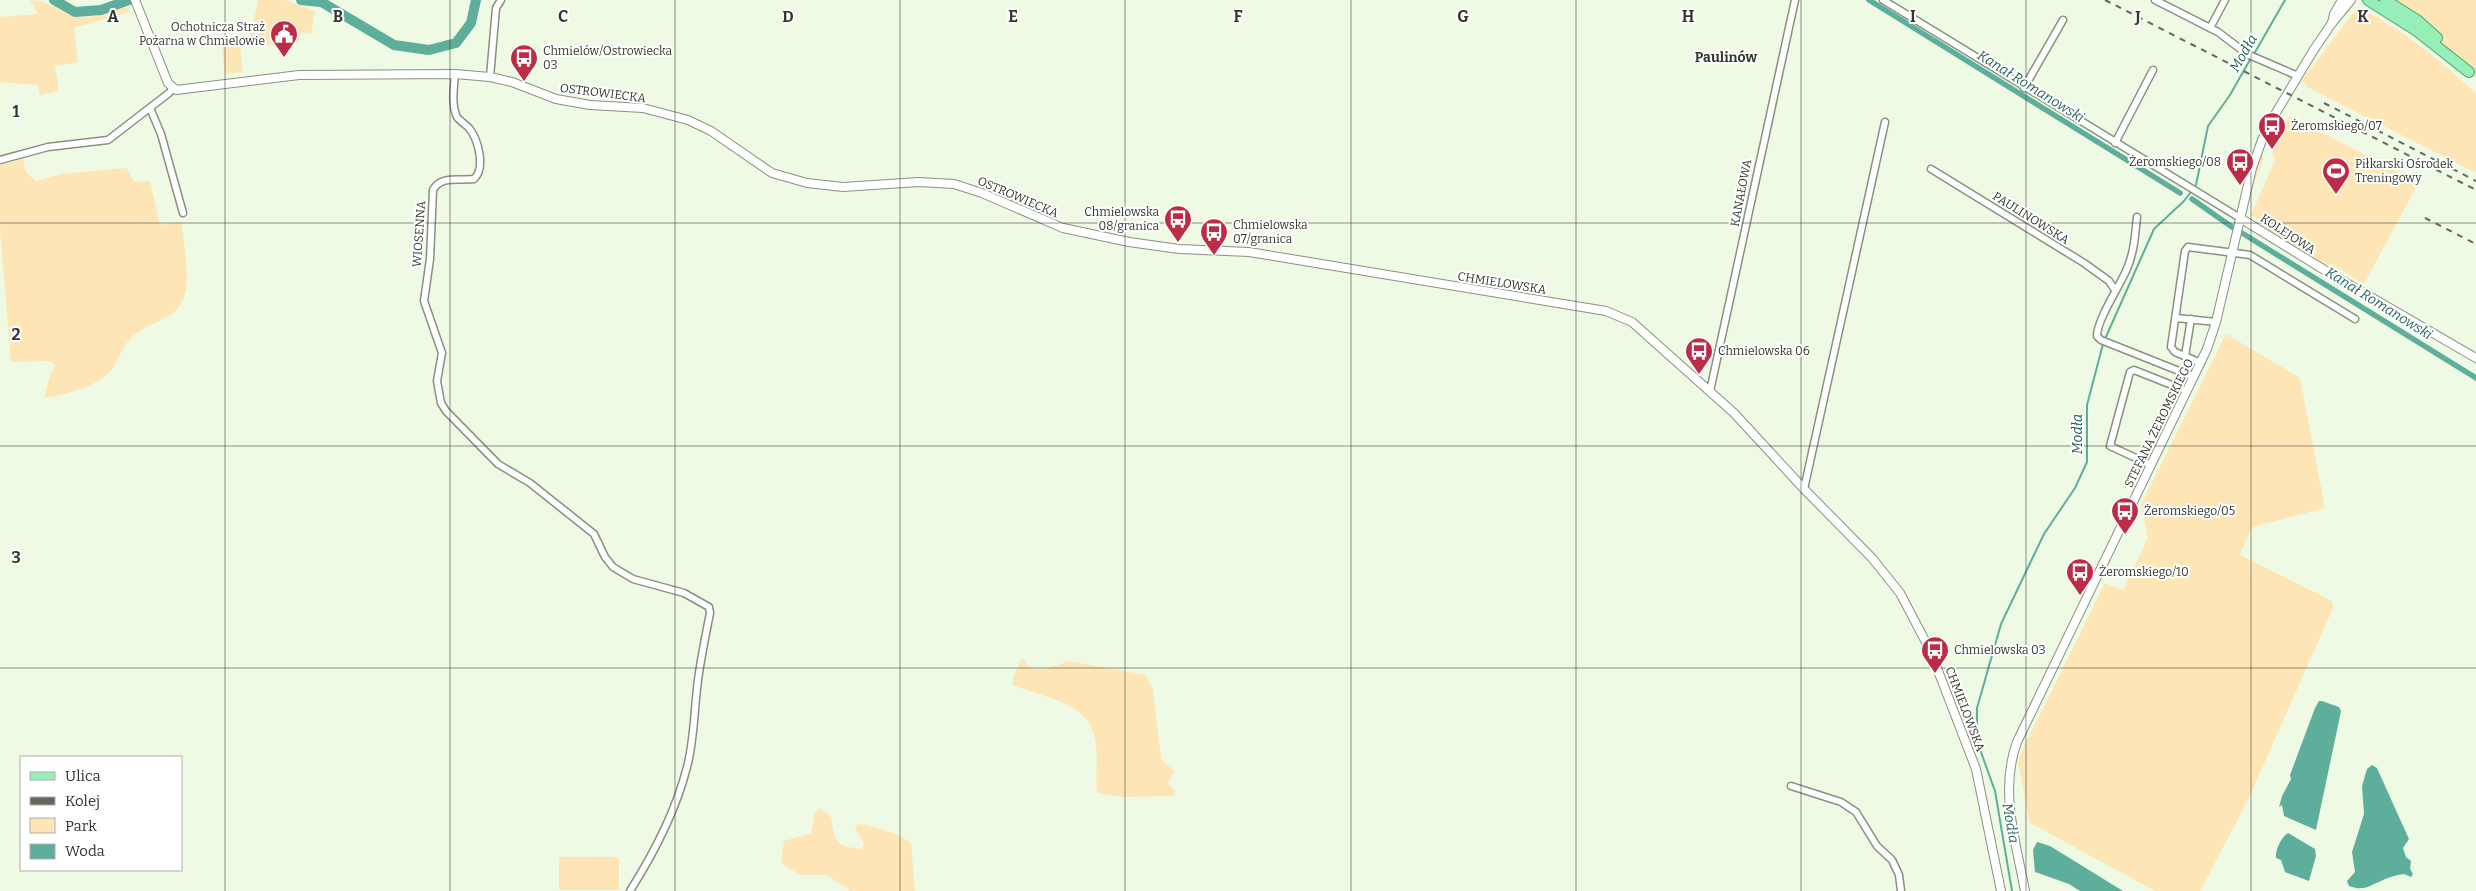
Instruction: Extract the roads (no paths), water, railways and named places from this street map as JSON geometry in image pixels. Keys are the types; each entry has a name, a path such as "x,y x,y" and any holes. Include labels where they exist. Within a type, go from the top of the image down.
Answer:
{"main road":[{"path":"2368,0 2418,31 2472,75"},
{"path":"2385,0 2417,20 2444,44 2472,75"}],"street":[{"path":"0,160 48,147 108,140 172,89 135,0"},
{"path":"490,77 496,8 501,0"},
{"name":"KANAŁOWA","path":"1710,391 1795,0"},
{"name":"KOLEJOWA","path":"1883,0 2196,193 2476,358"},
{"path":"2155,0 2210,28 2247,54 2298,76"},
{"path":"2210,28 2225,0"},
{"name":"STEFANA ŻEROMSKIEGO","path":"2332,23 2334,14 2342,0"},
{"name":"STEFANA ŻEROMSKIEGO","path":"2025,891 2009,802 2008,777 2013,754 2201,363 2216,322 2252,168 2262,140 2298,76 2332,23 2351,0"},
{"path":"2024,88 2063,20"},
{"path":"2115,143 2153,70"},
{"name":"OSTROWIECKA","path":"172,89 181,91 299,75 455,74 490,77 512,82 556,100 581,104 643,108 688,120 712,132 772,173 794,181 843,186 919,182 954,184 982,193 1063,228 1129,242"},
{"name":"WIOSENNA","path":"455,74 456,111 473,136 480,166 479,172 474,179 443,180 433,190 430,259 424,301 442,354 437,381 441,403 456,422 498,464 530,483 594,534 605,557 621,572 633,579 684,593 709,607 710,613 698,673 692,742 680,794 648,862 630,891"},
{"path":"150,108 161,134 183,213"},
{"path":"1804,489 1885,122"},
{"name":"PAULINOWSKA","path":"1931,169 2084,263 2106,278 2115,290"},
{"path":"2137,217 2132,256 2126,272 2115,290 2097,336 2101,340 2194,377"},
{"name":"CHMIELOWSKA","path":"1129,242 1179,249 1249,252 1613,313 1625,317 1710,391 1753,432 1804,489 1872,558 1895,586 1915,619 1959,721 1976,769 2001,891"},
{"path":"2201,363 2175,352 2171,347 2185,251 2188,247 2250,255 2355,319"},
{"path":"2176,318 2216,322"},
{"path":"2185,356 2191,319"},
{"path":"2151,465 2110,446 2130,372 2134,370 2187,391"},
{"path":"1791,786 1841,802 1856,812 1877,846 1892,860 1899,875 1901,891"}],"water":[{"path":"2319,701 2339,707 2341,711 2316,830 2284,816 2282,805 2279,807 2282,796 2291,779 2290,775 2315,708"},
{"path":"2372,765 2377,768 2409,839 2403,848 2406,857 2411,861 2410,869 2413,874 2411,877 2404,874 2395,876 2369,887 2358,888 2349,886 2347,881 2355,872 2352,852 2364,814 2362,786 2367,769"},
{"path":"2288,833 2315,849 2316,856 2309,881 2285,872 2281,860 2276,858 2279,844"},
{"path":"2037,842 2050,846 2123,891 2080,891 2069,884 2035,872 2033,850"}],"waterway":[{"path":"54,0 75,12 101,10 129,0"},
{"path":"301,0 321,2"},
{"path":"318,0 394,45 429,50 456,43 471,23 476,0"},
{"name":"Kanał Romanowski","path":"1869,0 2180,193"},
{"name":"Modła","path":"2254,54 2285,0"},
{"name":"Modła","path":"2105,339 2154,229 2184,201 2196,185 2208,126 2230,95 2251,58"},
{"name":"Kanał Romanowski","path":"2192,199 2232,227"},
{"name":"Kanał Romanowski","path":"2242,233 2476,378"},
{"name":"Modła","path":"2012,891 1995,791 1977,741 1977,708 2001,624 2044,534 2075,488 2087,462 2087,405 2103,344"}],"railway":[{"path":"2105,0 2476,190"},
{"path":"2324,103 2476,181"},
{"path":"2425,218 2476,244"}],"place":[{"name":"Ochotnicza Straż Pożarna w Chmielowie","path":"284,58"},
{"name":"Chmielów/Ostrowiecka 03","path":"524,82"},
{"name":"Żeromskiego/07","path":"2272,150"},
{"name":"Żeromskiego/08","path":"2240,186"},
{"name":"Piłkarski Ośrodek Treningowy","path":"2336,195"},
{"name":"Chmielowska 08/granica","path":"1178,243"},
{"name":"Chmielowska 07/granica","path":"1214,256"},
{"name":"Chmielowska 06","path":"1699,375"},
{"name":"Żeromskiego/05","path":"2125,535"},
{"name":"Żeromskiego/10","path":"2080,596"},
{"name":"Chmielowska 03","path":"1935,674"}],"district":[{"name":"Paulinów","path":"1726,57"}]}
